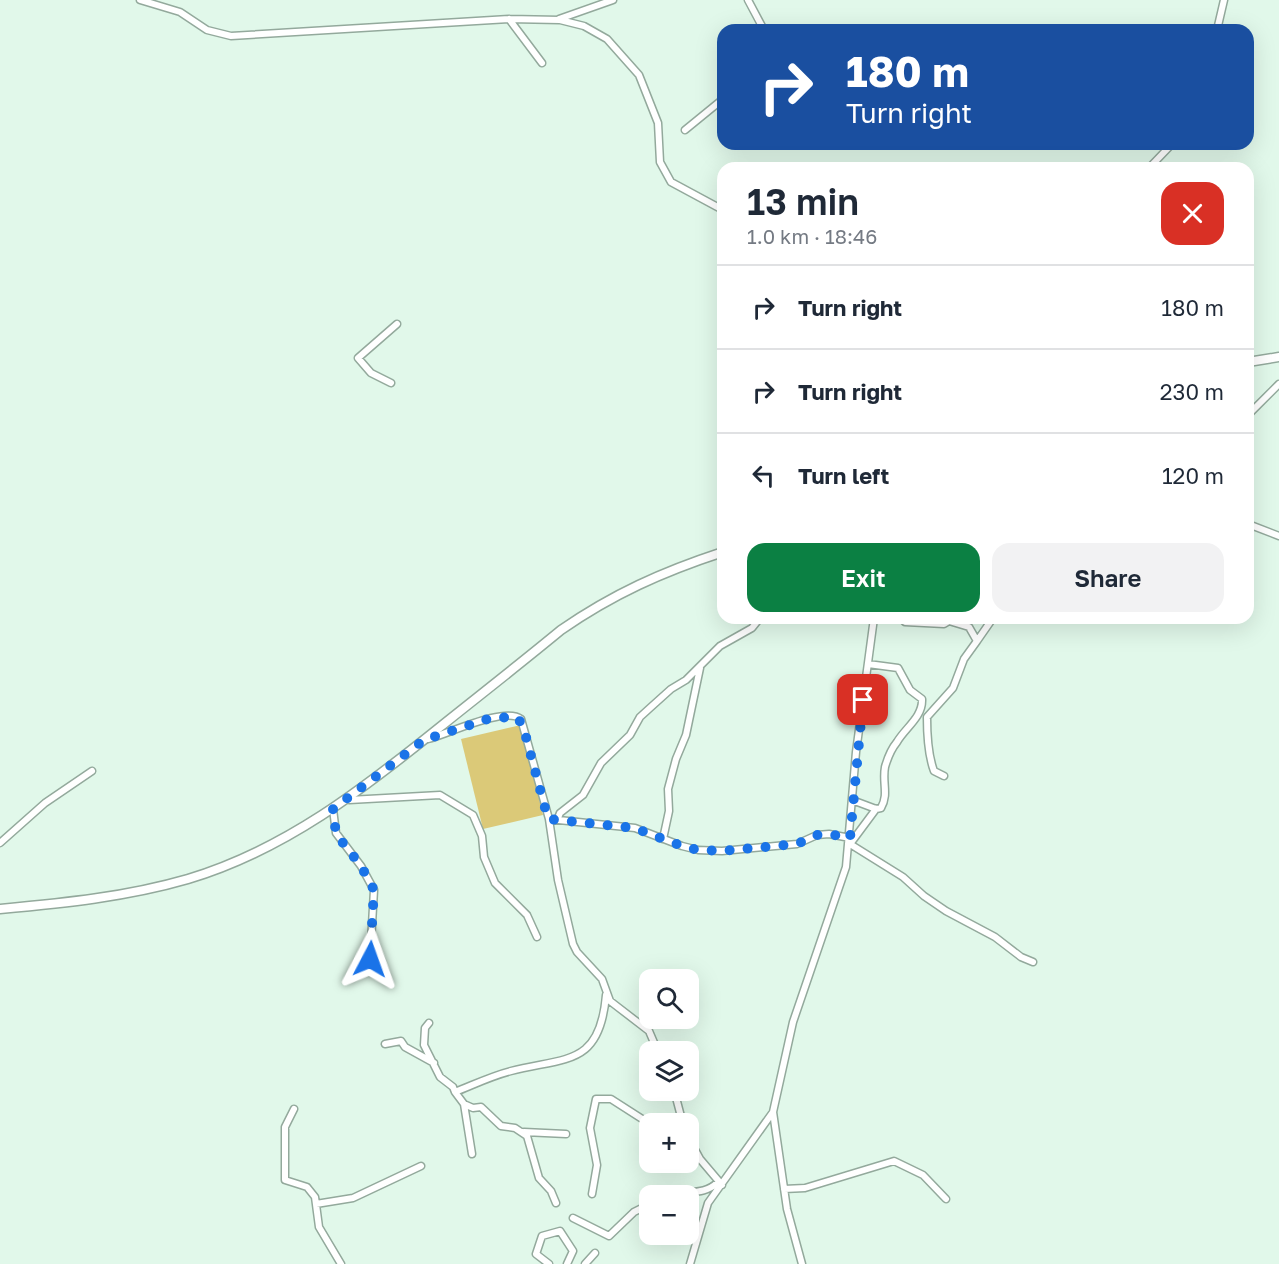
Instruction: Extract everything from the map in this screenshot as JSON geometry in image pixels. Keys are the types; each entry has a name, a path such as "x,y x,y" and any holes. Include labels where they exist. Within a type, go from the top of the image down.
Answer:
{"main road":[{"path":"1254,361 1279,357"},
{"path":"0,909 98,899 190,878 272,845 349,800 561,630 598,604 634,585 717,554"}],"street":[{"path":"140,0 180,12 207,30 231,36 509,19 556,20 595,31 614,45 645,86 658,123 660,162 671,182 717,207"},
{"path":"556,20 613,0"},
{"path":"748,0 761,24"},
{"path":"1218,24 1224,0"},
{"path":"509,19 542,63"},
{"path":"685,130 717,104"},
{"path":"1155,162 1166,150"},
{"path":"391,383 371,373 358,358 397,324"},
{"path":"1254,409 1279,384"},
{"path":"1254,527 1279,536"},
{"path":"558,818 560,813 584,795 601,763 630,735 640,717 671,688 686,680 700,668 720,646 755,624"},
{"path":"802,1264 784,1189 773,1112 793,1022 823,931 839,891 850,841 852,800 873,624"},
{"path":"958,624 969,627 977,641"},
{"path":"944,776 934,771 929,760 927,717 953,688 964,659 989,624"},
{"path":"850,841 876,809 881,808 886,799 885,766 897,740 920,712 922,705 922,699 910,690 898,668 868,664"},
{"path":"663,839 669,811 668,789 676,759 686,735 700,668"},
{"path":"424,740 491,718 517,717 523,726 549,819 558,880 573,944 577,952 602,979 606,993 614,1006 649,1031 653,1041"},
{"path":"0,843 6,841 18,825 36,810 92,771"},
{"path":"349,800 440,795 473,815 482,836 484,857 495,883 527,915 537,937"},
{"path":"852,800 876,809"},
{"path":"333,809 336,834 361,866 374,890 370,959 373,968 382,976"},
{"path":"549,819 558,818 634,828 690,848 722,851 797,844 817,835 829,834 850,841 903,877 924,896 946,911 969,926 983,930 1015,954 1034,962"},
{"path":"455,1092 500,1074 571,1059 590,1044 605,1011 606,993"},
{"path":"429,1023 425,1028 423,1040 440,1077 453,1087 464,1104 472,1154"},
{"path":"385,1044 401,1041 405,1047 435,1064"},
{"path":"592,1194 597,1164 590,1128 596,1100 611,1099 639,1117"},
{"path":"464,1104 473,1108 481,1107 501,1126 523,1132 566,1134"},
{"path":"294,1109 285,1127 285,1180 307,1187 315,1197 319,1227 341,1264"},
{"path":"690,1264 705,1210 720,1184 773,1112"},
{"path":"523,1132 531,1143 539,1178 551,1191 556,1203"},
{"path":"700,1159 720,1184"},
{"path":"784,1189 805,1188 894,1161 923,1176 946,1199"},
{"path":"316,1204 352,1198 421,1166"},
{"path":"699,1192 720,1184"},
{"path":"573,1218 609,1236 639,1210"},
{"path":"549,1264 536,1254 542,1236 560,1230 573,1251 567,1264"},
{"path":"585,1264 595,1253"}],"shaded area":[{"path":"521,725 543,815 483,829 461,739"}],"route":[{"path":"370,959 374,890 361,866 336,834 333,809 349,800 424,740 452,733 491,718 517,717 523,726 548,819 558,818 634,828 682,846 698,850 722,851 797,844 817,835 829,834 850,838 856,752 863,700"}]}
